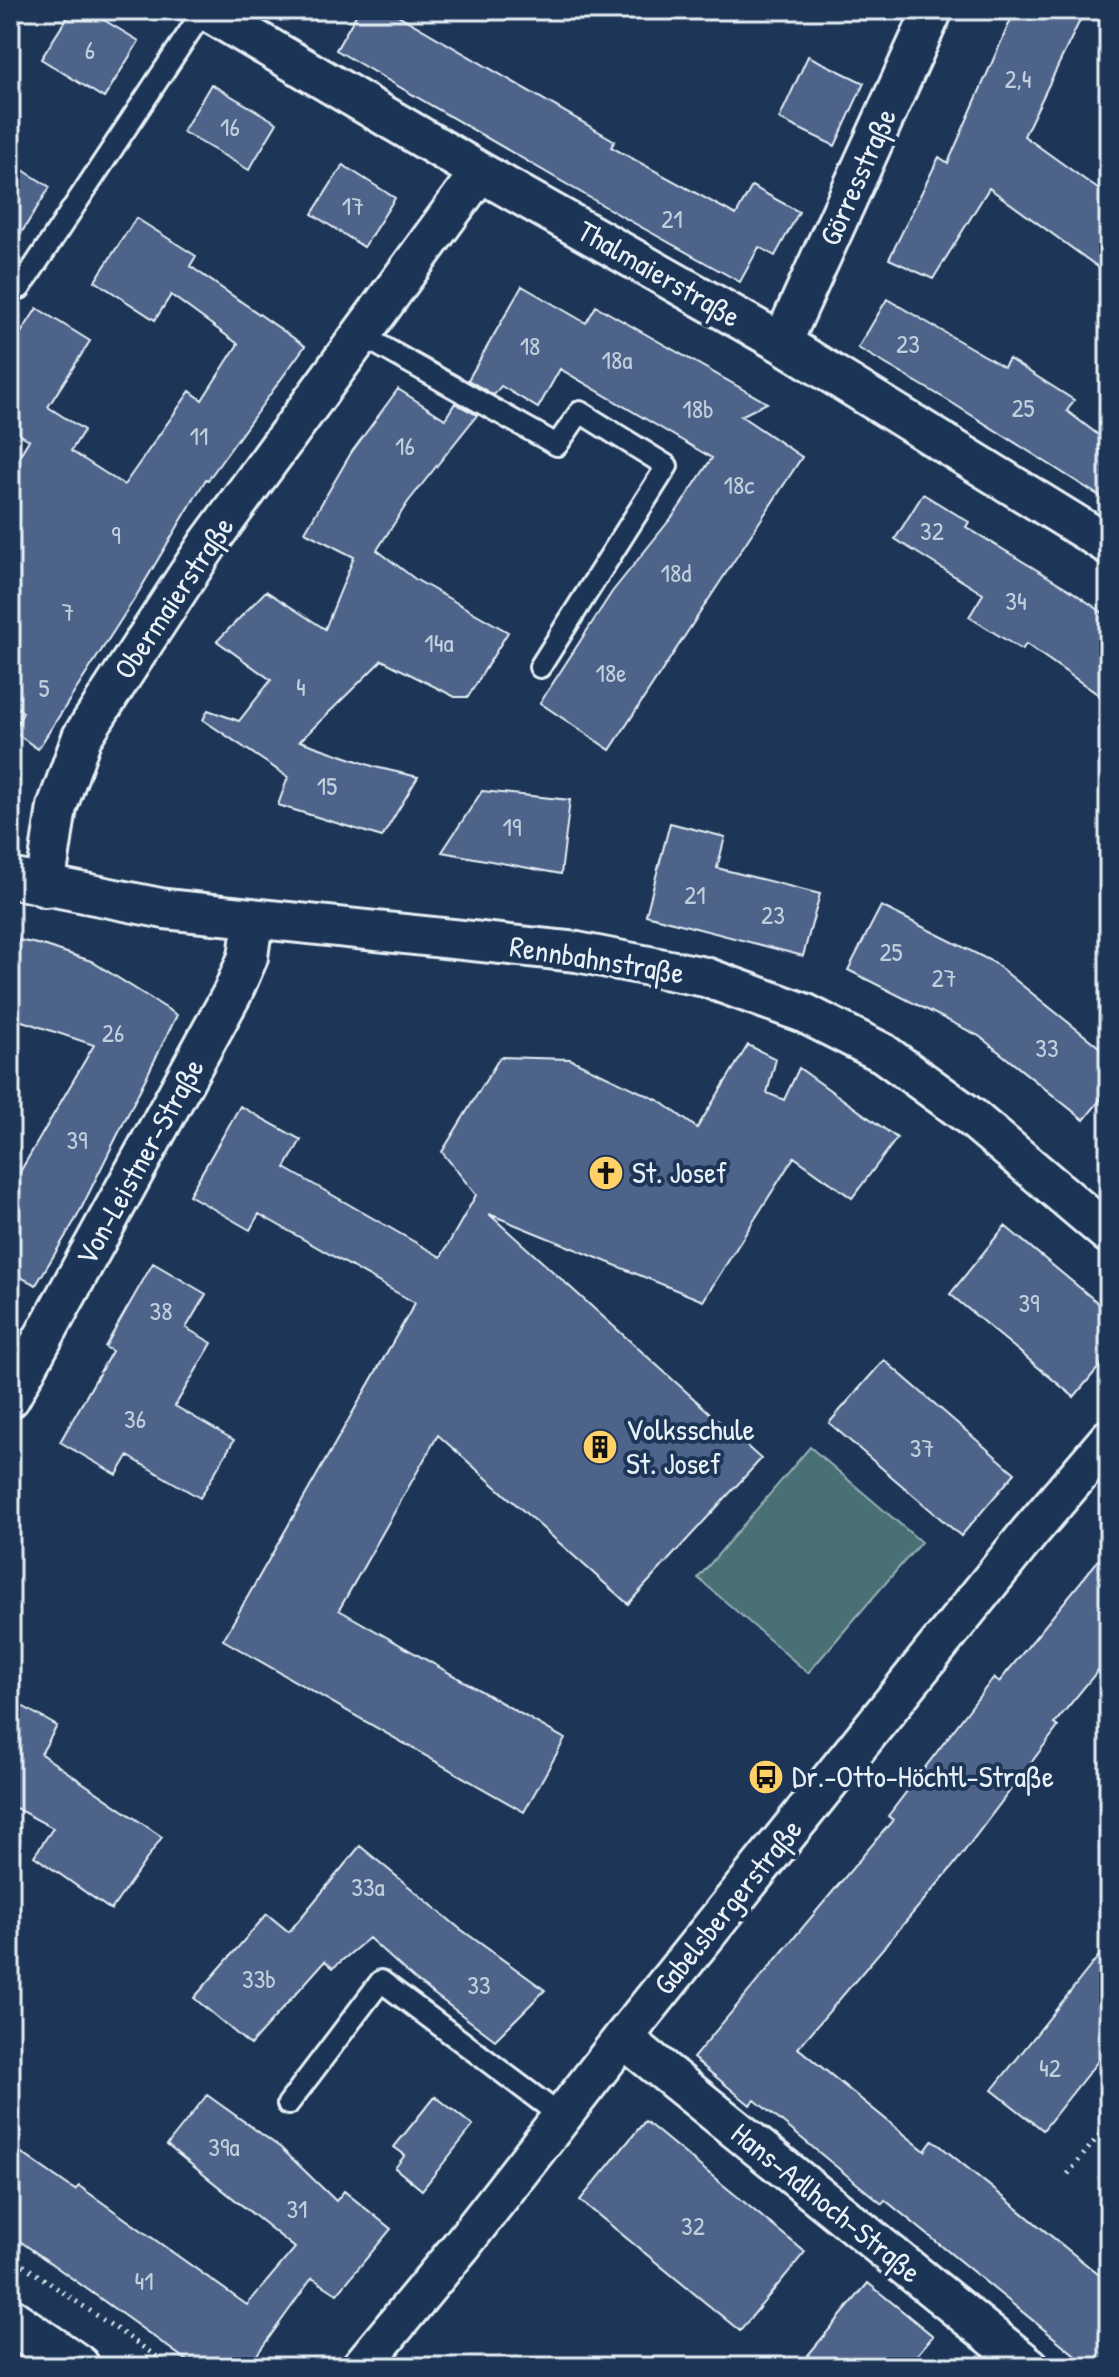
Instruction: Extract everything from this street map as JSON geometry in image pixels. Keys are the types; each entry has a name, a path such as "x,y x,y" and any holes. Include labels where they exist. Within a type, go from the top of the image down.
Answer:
{"street":[{"name":"Thalmaierstraße","path":"204,10 480,172 782,343 1109,545"},
{"name":"Görresstraße","path":"782,343 933,10"},
{"name":"Obermaierstraße","path":"28,882 82,737 208,544 480,172"},
{"name":"Rennbahnstraße","path":"28,882 165,909 577,952 705,977 804,1013 883,1053 971,1117 1109,1234"},
{"name":"Von-Leistner-Straße","path":"10,1398 232,994 248,957 253,920"},
{"name":"Gabelsbergerstraße","path":"361,2367 461,2246 623,2038 1029,1533 1109,1439"},
{"name":"Hans-Adlhoch-Straße","path":"623,2038 1030,2367"},
{"path":"10,2321 77,2367"}],"lane":[{"name":"Thalmaierstraße","path":"20,288 204,10"},
{"path":"361,335 557,445 580,412 667,466 540,667"},
{"path":"288,2104 381,1981 562,2117"}],"path":[{"path":"1068,2174 1109,2123"},
{"path":"10,2256 172,2367"}],"green space":[{"path":"810,1447 921,1542 808,1673 698,1578"}],"building":[{"path":"72,10 87,10 139,41 104,98 41,59"},
{"path":"359,10 389,10 615,141 611,147 736,215 752,186 799,212 775,256 759,247 740,282 336,50"},
{"path":"1015,10 1085,10 1024,136 1109,197 1109,275 989,188 933,279 889,259 939,157 948,163"},
{"path":"808,56 864,83 835,146 779,119"},
{"path":"211,84 277,123 249,170 183,132"},
{"path":"10,162 50,187 10,251"},
{"path":"343,165 395,198 364,247 312,214"},
{"path":"136,218 196,256 190,266 305,346 206,479 135,598 38,749 14,732 23,712 10,703 10,471 29,440 10,428 10,350 37,308 90,341 48,407 84,430 71,451 124,485 190,391 202,400 238,344 171,295 155,320 95,281"},
{"path":"522,286 586,323 596,306 767,403 741,416 802,457 610,750 540,703 612,592 676,512 712,458 560,369 538,408 501,386 494,395 468,380"},
{"path":"887,299 1004,367 1009,359 1074,400 1067,411 1109,443 1109,502 949,401 858,348"},
{"path":"398,389 445,419 455,403 477,415 408,502 377,550 415,579 508,632 468,697 455,697 382,660 300,741 375,767 418,777 382,837 278,805 288,777 203,720 208,710 239,721 271,680 217,641 266,591 325,629 354,557 305,532 351,453"},
{"path":"923,494 969,522 966,527 1109,617 1109,702 1026,644 1022,650 969,617 983,594 895,539"},
{"path":"482,791 570,800 561,874 442,852"},
{"path":"670,823 725,837 717,868 820,894 803,956 646,915"},
{"path":"881,906 993,962 1109,1055 1109,1089 1084,1120 979,1036 848,970"},
{"path":"10,938 91,961 177,1015 77,1217 36,1285 10,1272 10,1189 94,1045 10,1017"},
{"name":"Volksschule St. Josef","path":"748,1045 776,1059 767,1093 784,1100 799,1068 897,1138 852,1198 794,1157 703,1301 489,1214 761,1459 628,1604 438,1435 339,1610 565,1739 524,1812 223,1640 415,1303 259,1214 250,1230 189,1195 240,1106 301,1140 285,1168 441,1257 476,1195 442,1152 500,1057 570,1059 660,1101 697,1128"},
{"path":"1005,1226 1109,1312 1109,1355 1074,1397 950,1294"},
{"path":"153,1263 206,1294 186,1328 212,1343 175,1406 234,1440 200,1498 128,1456 117,1475 60,1442 112,1351 105,1347"},
{"path":"884,1360 1015,1473 961,1536 829,1423"},
{"path":"1109,1547 1109,1657 1054,1724 1058,1727 953,1866 798,2048 925,2151 933,2140 1109,2283 1109,2367 1090,2367 885,2200 882,2204 755,2100 750,2105 693,2058 893,1820 888,1816 994,1677 999,1682"},
{"path":"10,1699 57,1726 41,1754 162,1837 111,1910 34,1856 53,1828 12,1806 10,1809"},
{"path":"360,1846 459,1928 545,1990 495,2040 414,1979 369,1938 333,1968 325,1961 250,2045 194,1998 267,1914 289,1932"},
{"path":"1109,1943 1109,2047 1043,2130 992,2090"},
{"path":"207,2095 281,2148 336,2201 344,2191 391,2229 337,2294 312,2278 248,2367 196,2367 10,2234 10,2145 75,2190 79,2186 247,2305 295,2248 167,2145"},
{"path":"435,2096 473,2126 422,2190 395,2168 405,2155 394,2147"},
{"path":"645,2121 805,2252 740,2331 580,2200"},
{"path":"868,2283 933,2336 907,2367 798,2367"}],"place":[{"name":"St. Josef","path":"606,1173"},
{"name":"Volksschule St. Josef","path":"600,1447"},
{"name":"Dr.-Otto-Höchtl-Straße","path":"766,1777"}]}
